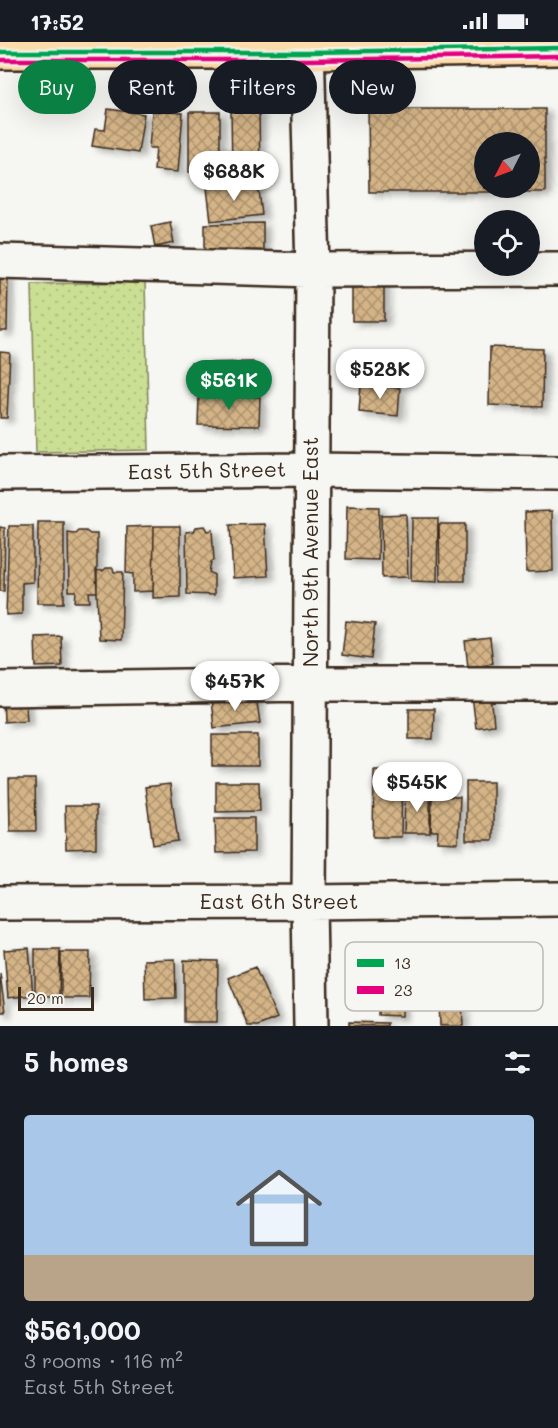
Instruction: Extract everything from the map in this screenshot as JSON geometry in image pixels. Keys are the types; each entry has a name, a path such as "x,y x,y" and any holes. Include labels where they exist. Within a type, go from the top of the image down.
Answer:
{"main road":[{"path":"16,49 552,46"}],"street":[{"name":"North 9th Avenue East","path":"307,47 313,270 309,902 311,1026"},
{"path":"0,261 313,270 558,269"},
{"name":"East 5th Street","path":"0,474 311,470 558,472"},
{"path":"0,689 311,684 558,684"},
{"name":"East 6th Street","path":"0,903 558,899"}],"green space":[{"path":"145,282 149,450 36,452 32,284"}],"building":[{"path":"108,109 108,114 144,114 138,153 92,146 95,129 105,130"},
{"path":"416,109 545,109 545,192 540,192 540,132 474,132 474,192 369,192 368,114 416,114"},
{"path":"209,112 209,114 220,114 220,172 189,172 189,114"},
{"path":"152,114 183,114 178,172 154,170 156,148 149,148"},
{"path":"231,114 259,114 260,174 232,174"},
{"path":"258,182 262,215 211,221 207,188"},
{"path":"170,222 174,243 155,247 151,226"},
{"path":"263,223 263,253 205,253 205,224"},
{"path":"352,270 384,270 384,321 352,321"},
{"path":"0,275 8,275 7,331 0,331"},
{"path":"490,347 543,349 542,407 489,405"},
{"path":"0,352 10,353 7,418 0,418"},
{"path":"253,362 254,392 192,393 191,363"},
{"path":"361,384 400,388 398,416 359,412"},
{"path":"199,395 260,397 259,426 198,425"},
{"path":"347,506 379,507 378,560 346,559"},
{"path":"552,511 553,571 526,572 525,512"},
{"path":"406,514 408,577 382,578 381,515"},
{"path":"412,518 438,518 437,582 411,581"},
{"path":"38,522 64,522 64,603 37,603"},
{"path":"265,524 268,576 233,578 230,525"},
{"path":"439,524 465,524 465,581 440,581"},
{"path":"9,526 33,526 33,582 22,583 22,614 6,615"},
{"path":"154,526 153,591 133,592 133,574 126,573 127,527"},
{"path":"154,526 180,526 180,597 153,598"},
{"path":"204,526 207,531 212,530 214,560 211,562 209,572 214,575 214,595 187,594 186,532"},
{"path":"0,527 5,528 4,591 0,591"},
{"path":"79,531 97,534 97,592 89,592 90,602 75,602 76,591 69,591 68,533 76,534"},
{"path":"106,568 113,568 114,572 123,572 121,640 99,639 96,570 103,571"},
{"path":"346,621 375,624 371,659 342,655"},
{"path":"61,636 62,666 36,667 35,637"},
{"path":"490,638 493,663 468,667 465,641"},
{"path":"491,694 494,725 476,728 472,696"},
{"path":"256,695 260,723 214,728 211,700"},
{"path":"25,696 27,720 4,722 3,697"},
{"path":"409,709 434,709 433,739 409,739"},
{"path":"212,735 258,735 258,766 212,766"},
{"path":"374,770 402,770 401,837 373,837"},
{"path":"9,779 35,779 36,831 10,831"},
{"path":"216,782 259,782 260,811 216,812"},
{"path":"466,782 493,782 493,840 466,840"},
{"path":"170,784 178,841 153,845 145,787"},
{"path":"405,793 430,793 430,833 404,833"},
{"path":"432,796 460,797 458,843 437,842 438,831 431,831"},
{"path":"65,806 96,806 96,848 66,849"},
{"path":"215,818 254,818 254,852 216,853"},
{"path":"29,948 33,995 8,998 4,950"},
{"path":"35,949 60,949 59,996 35,996"},
{"path":"61,952 90,952 89,998 61,998"},
{"path":"175,959 176,998 145,999 144,960"},
{"path":"184,960 218,961 217,1022 184,1022"},
{"path":"255,967 277,1018 258,1026 248,1026 228,978"},
{"path":"0,973 5,1012 0,1012"},
{"path":"378,1011 402,1011 402,1016 378,1015"},
{"path":"439,1011 462,1011 463,1026 440,1026"},
{"path":"349,1022 387,1023 387,1026 349,1026"}],"transit line":[{"name":"13","path":"0,52 307,52 558,48"},
{"name":"23","path":"0,60 307,60 558,56"}]}
